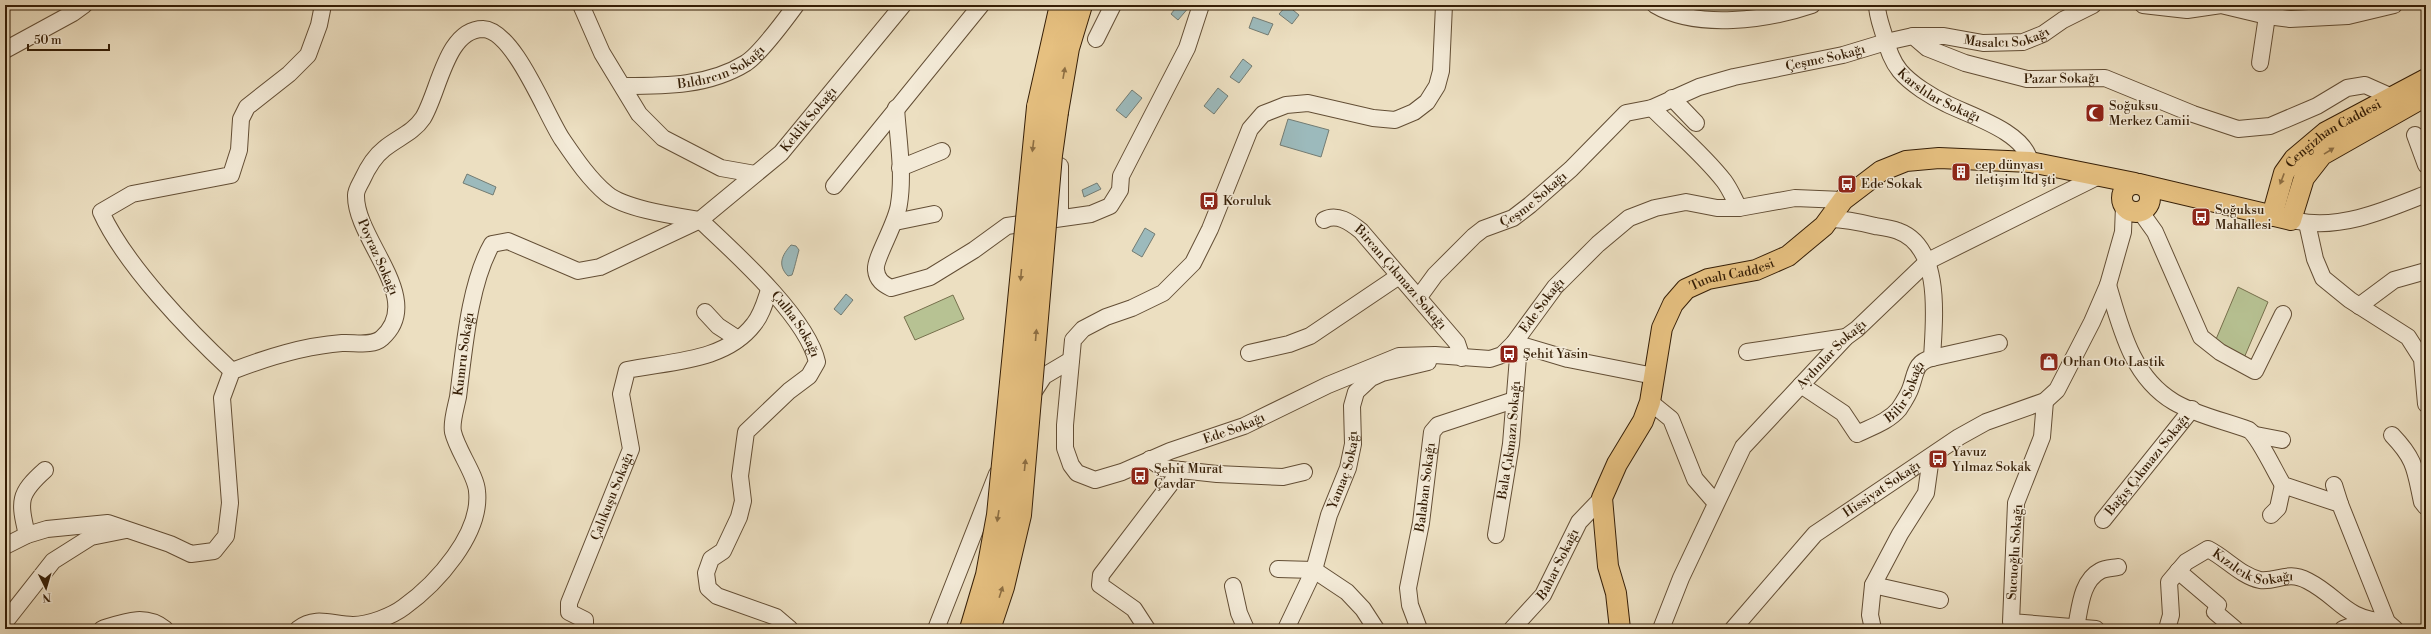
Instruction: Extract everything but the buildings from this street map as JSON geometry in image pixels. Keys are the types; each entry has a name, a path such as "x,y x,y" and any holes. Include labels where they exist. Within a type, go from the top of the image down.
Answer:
{"highway":[{"path":"970,629 987,575 998,515 1061,5"},
{"path":"989,629 1003,588 1020,515 1051,155 1047,109 1081,5"}],"main road":[{"name":"Cengizhan Caddesi","path":"2272,216 2284,173 2294,159 2326,132 2392,98 2426,78"},
{"name":"Cengizhan Caddesi","path":"2299,222 2304,178 2322,155 2426,96"},
{"name":"Tunalı Caddesi","path":"1620,629 1616,593 1608,566 1602,498 1617,464 1643,422 1650,402 1662,328 1673,304 1686,289 1708,279 1756,270 1770,265 1800,248 1830,219 1843,200 1881,171 1906,161 1939,158 2030,162 2101,175 2299,222"},
{"path":"2101,175 2133,207"},
{"path":"2133,207 2150,202 2149,193 2137,184"},
{"path":"2133,207 2199,199"}],"street":[{"path":"5,546 27,535 47,529 108,523 131,529 191,554 214,551 226,536 230,503 222,398 232,370 205,346 138,270 109,230 101,212 132,194 232,175 239,150 242,119 247,107 290,74 308,55 319,25 323,5"},
{"path":"581,5 602,53 624,86 639,114 663,138 722,168 755,174"},
{"name":"Bıldırcın Sokağı","path":"624,86 672,86 717,77 747,62 781,25 796,5"},
{"name":"Keklik Sokağı","path":"700,220 739,190 755,174 781,154 903,5"},
{"path":"834,186 981,5"},
{"path":"1096,39 1113,5"},
{"path":"896,108 900,168 900,204 895,222 877,260 876,270 881,282 891,288 930,277 974,250 1007,226 1091,214 1110,206 1120,190 1121,176 1187,48 1201,5"},
{"name":"Ede Sokağı","path":"1444,5 1441,71 1437,86 1427,102 1414,112 1395,120 1373,118 1308,103 1286,105 1263,114 1250,128 1210,229 1193,263 1163,293 1132,308 1106,317 1083,329 1073,340 1065,425 1065,448 1071,465 1077,473 1095,480 1122,472 1150,459 1244,426 1328,385 1399,356 1435,355 1490,360 1502,355 1516,344 1555,287 1598,244 1629,218 1655,208 1686,202 1717,208 1739,208 1795,198 1843,200"},
{"path":"1655,5 1669,14 1700,20 1752,18 1797,10 1812,5"},
{"name":"Karslılar Sokağı","path":"1877,5 1886,42 1893,60 1907,78 1946,104 1987,122 2004,132 2024,148 2030,162"},
{"name":"Masalcı Sokağı","path":"1913,36 1944,36 1983,43 2023,42 2042,34 2063,20 2093,5"},
{"path":"2143,5 2187,10 2221,5 2267,16 2290,19 2348,16 2394,5"},
{"path":"5,50 75,8"},
{"path":"2260,63 2267,16"},
{"name":"Poyraz Sokağı","path":"232,370 273,355 310,346 344,343 366,344 381,339 393,325 398,306 393,286 359,216 356,193 366,171 382,149 410,132 422,118 456,42 470,31 485,29 504,40 516,53 561,137 586,173 609,196 654,213 700,220"},
{"path":"1886,42 1913,36"},
{"name":"Pazar Sokağı","path":"1913,36 1927,48 1965,64 2027,79 2105,78 2193,114 2238,129 2270,126 2317,106 2347,88 2365,85 2392,98"},
{"name":"Çeşme Sokağı","path":"1419,297 1435,275 1474,236 1483,229 1513,218 1530,205 1571,169 1626,113 1652,108 1699,87 1734,78 1844,56 1886,42"},
{"path":"1672,98 1696,123"},
{"path":"1652,108 1679,136 1696,150 1724,182 1739,208"},
{"path":"2415,135 2426,165"},
{"path":"900,168 942,151"},
{"path":"1060,218 1061,151"},
{"name":"Aydınlar Sokağı","path":"1661,629 1716,502 1743,447 1846,337 1857,329 1928,262 2101,175"},
{"path":"2426,194 2366,218 2299,222 2323,278 2330,286 2408,337 2422,359 2426,404"},
{"path":"2133,207 2155,232 2201,337 2220,352 2255,371 2283,314"},
{"name":"Hissiyat Sokağı","path":"1733,629 1815,534 1868,497 1986,422 2045,401 2057,390 2066,375 2108,285 2123,232 2133,207"},
{"path":"895,222 934,214"},
{"name":"Bircan Çıkmazı Sokağı","path":"1324,220 1336,217 1355,226 1398,276 1419,297 1457,343 1462,358"},
{"path":"1830,219 1844,219 1899,231 1913,240 1928,262"},
{"name":"Çulha Sokağı","path":"700,220 789,310 814,350 817,362 809,376 789,391 746,432 740,476 743,501 740,517 723,551 711,559 706,573 708,588 717,596 776,618 790,629"},
{"name":"Kumru Sokağı","path":"354,627 389,615 404,608 437,577 455,555 473,524 478,491 453,432 466,333 483,260 492,244 508,241 578,271 600,267 700,220"},
{"name":"Bilir Sokağı","path":"1801,385 1843,413 1857,434 1886,420 1898,409 1911,388 1915,370 1924,360 1932,358 1935,304 1928,262"},
{"path":"2359,306 2394,280 2426,271"},
{"path":"1249,353 1289,344 1310,336 1398,276"},
{"path":"2108,285 2123,336 2135,362 2160,390 2174,402 2249,430 2256,435 2282,440"},
{"name":"Çalıkuşu Sokağı","path":"585,629 585,620 569,612 569,602 631,449 621,394 627,370 713,354 738,339 754,324 762,311 769,290"},
{"path":"705,312 718,326 738,339"},
{"path":"1747,352 1846,337"},
{"path":"1932,358 1999,343"},
{"path":"1516,344 1568,359 1654,376"},
{"name":"Bala Çıkmazı Sokağı","path":"1496,535 1511,444 1516,344"},
{"name":"Yamaç Sokağı","path":"1286,629 1314,570 1329,515 1348,468 1353,444 1352,406 1356,392 1367,381 1382,373 1424,364 1435,355"},
{"path":"936,629 1022,409 1044,376 1071,360"},
{"name":"Balaban Sokağı","path":"1419,629 1410,605 1408,588 1421,523 1432,432 1438,425 1514,400"},
{"name":"Sucuoğlu Sokağı","path":"2045,401 2042,437 2016,503 2010,625 2096,629"},
{"path":"1650,402 1671,419 1695,479 1716,502"},
{"name":"Bağış Çıkmazı Sokağı","path":"2103,520 2192,409"},
{"path":"2256,435 2263,452 2283,485 2340,504"},
{"path":"2392,435 2407,451 2415,464 2422,502 2426,507"},
{"path":"1872,629 1870,615 1873,585 1900,534 1926,493 1931,457"},
{"path":"1150,459 1162,468 1181,470 1283,477 1304,472"},
{"path":"27,535 21,509 26,487 45,470"},
{"path":"1147,629 1134,609 1100,584 1101,575 1181,470"},
{"path":"1206,484 1260,476"},
{"path":"2270,515 2278,508 2283,485"},
{"path":"2334,485 2340,504 2391,625"},
{"name":"Bahar Sokağı","path":"1512,629 1543,595 1578,522 1602,498"},
{"path":"5,622 54,561 91,537 131,529"},
{"name":"Kızılcık Sokağı","path":"2167,629 2170,615 2169,582 2178,571 2198,553 2208,549 2233,564 2248,576 2262,580 2290,575 2308,581 2353,614 2368,620 2391,625"},
{"path":"2076,627 2082,597 2088,582 2100,571 2118,567"},
{"path":"1278,569 1314,570 1347,592 1363,609 1376,629"},
{"path":"2178,571 2218,604 2215,612 2235,629"},
{"path":"1873,585 1940,600"},
{"path":"1233,586 1238,613 1246,629"},
{"path":"102,629 140,619 153,622 166,629"},
{"path":"298,629 312,622 326,620 354,627"},
{"path":"2343,629 2368,620"}],"green space":[{"path":"2238,287 2268,302 2244,358 2214,344"},
{"path":"953,295 964,319 915,340 904,317"}],"water":[{"path":"1178,5 1190,6 1178,20 1171,14"},
{"path":"1287,5 1299,15 1292,24 1279,14"},
{"path":"1253,17 1273,24 1268,35 1249,28"},
{"path":"1243,59 1252,66 1239,83 1230,77"},
{"path":"1218,88 1228,96 1214,114 1204,106"},
{"path":"1132,90 1142,98 1126,118 1116,110"},
{"path":"1288,119 1329,130 1321,157 1280,145"},
{"path":"467,174 496,187 493,195 463,183"},
{"path":"1097,183 1101,189 1084,197 1082,190"},
{"path":"1145,228 1155,234 1142,257 1132,251"},
{"path":"791,245 796,246 799,250 792,275 788,276 783,268 782,260 783,256"},
{"path":"846,294 853,300 841,315 834,309"}],"place":[{"name":"Soğuksu Merkez Camii","path":"2095,113"},
{"name":"cep dünyası iletişim ltd şti","path":"1961,172"},
{"name":"Ede Sokak","path":"1847,184"},
{"name":"Koruluk","path":"1209,201"},
{"name":"Soğuksu Mahallesi","path":"2201,217"},
{"name":"Şehit Yasin","path":"1509,354"},
{"name":"Orhan Oto Lastik","path":"2049,362"},
{"name":"Yavuz Yılmaz Sokak","path":"1938,459"},
{"name":"Şehit Murat Çavdar","path":"1140,476"}]}
